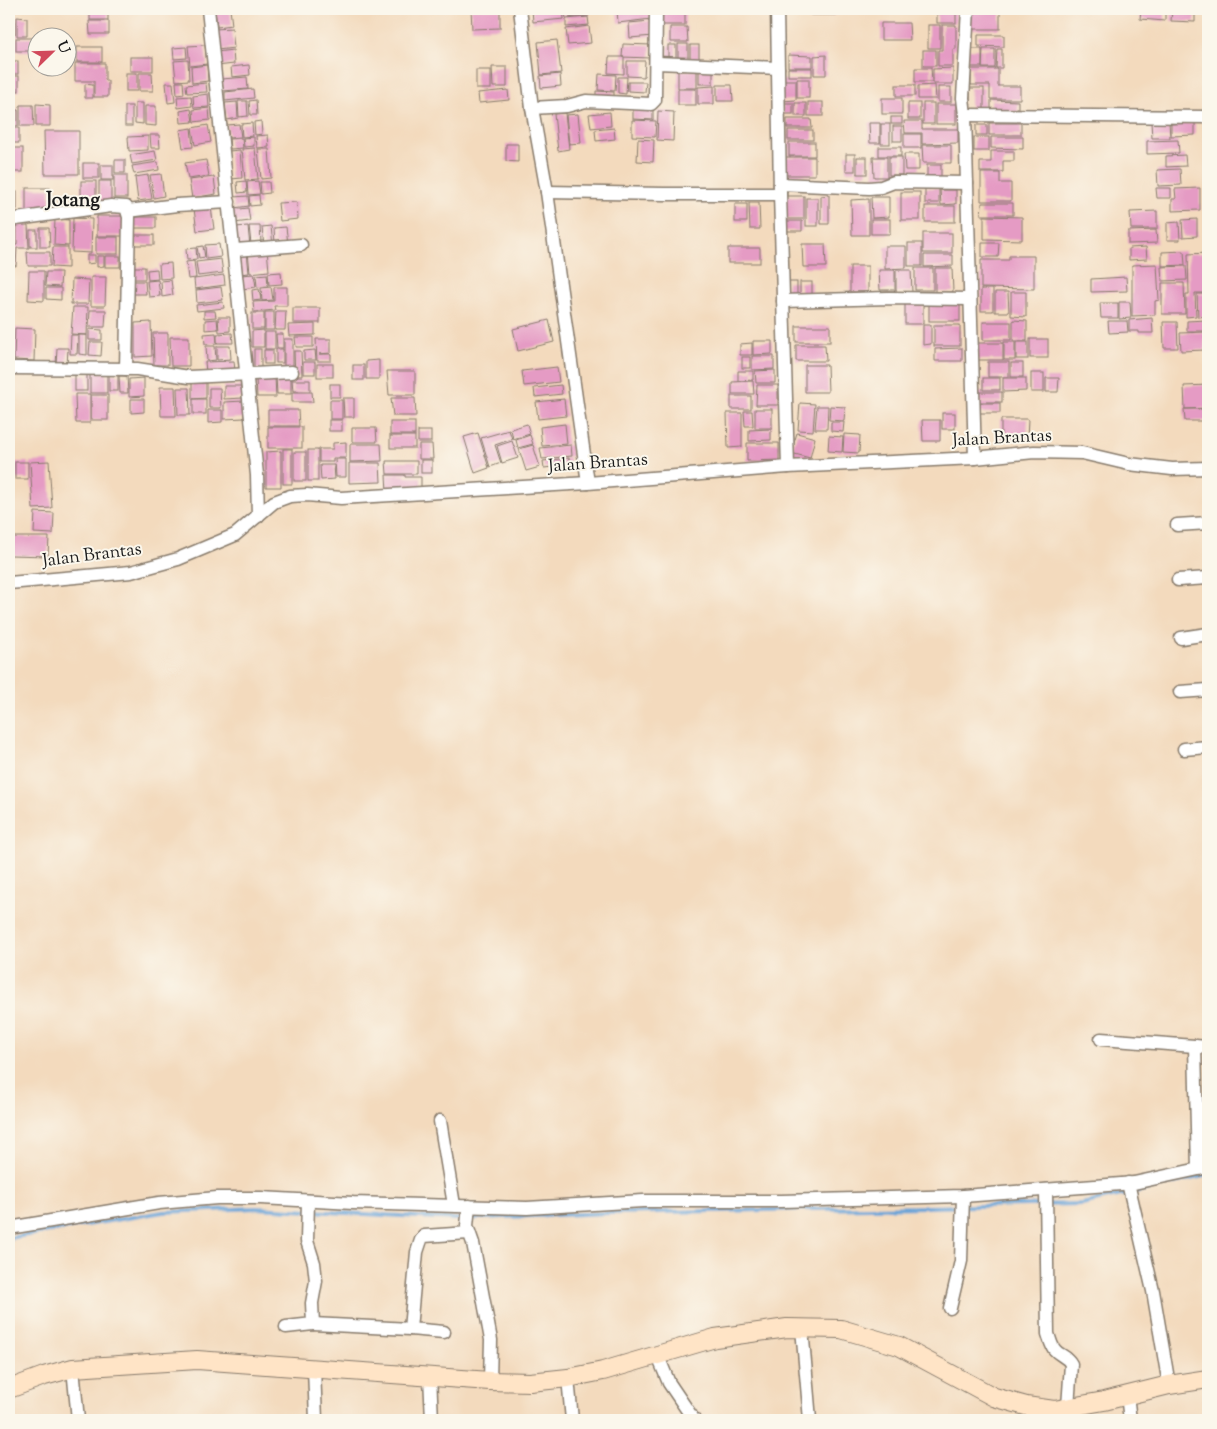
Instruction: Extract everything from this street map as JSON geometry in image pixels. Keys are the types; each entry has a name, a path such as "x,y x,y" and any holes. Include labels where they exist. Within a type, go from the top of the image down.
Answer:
{"main road":[{"path":"9,1389 73,1368 197,1360 430,1376 490,1372 530,1382 568,1378 603,1371 715,1338 787,1328 841,1329 899,1346 994,1396 1026,1406 1059,1413 1127,1395 1168,1381 1208,1379"}],"street":[{"path":"208,9 235,250 257,475 258,516"},
{"path":"520,9 532,108 547,192 588,483"},
{"path":"532,108 567,106 586,102 651,104 655,100 657,63 656,9"},
{"path":"777,9 788,467"},
{"path":"968,9 963,98 975,458"},
{"path":"657,63 778,68"},
{"path":"965,115 1208,117"},
{"path":"547,192 664,194 780,189 870,188 881,187 894,182 967,183"},
{"path":"128,211 177,205 229,202"},
{"path":"9,220 111,206 126,207 128,211 126,369"},
{"path":"235,250 301,245"},
{"path":"783,301 889,298 970,299"},
{"path":"9,368 137,369 189,377 292,372"},
{"name":"Jalan Brantas","path":"9,583 131,572 169,562 235,535 274,502 290,496 307,495 341,498 588,483 788,467 975,458 1034,452 1082,453 1129,464 1172,469 1208,468"},
{"path":"1177,525 1208,523"},
{"path":"1178,580 1208,578"},
{"path":"1180,638 1208,634"},
{"path":"1180,692 1208,690"},
{"path":"1184,748 1208,747"},
{"path":"1101,1039 1208,1047"},
{"path":"410,1329 414,1264 421,1240 428,1235 468,1219 527,1208 643,1201 963,1203 1046,1194 1129,1190 1203,1168 1195,1046"},
{"path":"440,1121 454,1206 468,1219 481,1278 491,1340 490,1372"},
{"path":"1129,1190 1153,1291 1168,1381"},
{"path":"1046,1194 1048,1334 1055,1351 1068,1358 1071,1364 1059,1413"},
{"path":"9,1228 159,1203 217,1198 261,1198 308,1208 454,1206"},
{"path":"950,1308 961,1261 963,1203"},
{"path":"308,1208 307,1241 314,1263 316,1281 312,1303 313,1324"},
{"path":"286,1327 313,1324 444,1332"},
{"path":"802,1328 810,1420"},
{"path":"657,1354 669,1384 694,1420"},
{"path":"73,1368 78,1420"},
{"path":"314,1368 316,1420"},
{"path":"430,1376 432,1420"},
{"path":"568,1378 572,1420"},
{"path":"1127,1395 1130,1420"}],"building":[{"path":"90,9 108,9 108,20 90,20"},
{"path":"215,9 230,9 232,25 217,27"},
{"path":"471,9 500,9 500,28 472,29"},
{"path":"532,9 563,9 564,19 533,22"},
{"path":"564,9 588,9 589,16 566,18"},
{"path":"617,9 649,9 651,19 618,23"},
{"path":"659,9 685,9 685,25 659,25"},
{"path":"811,9 836,9 836,15 811,15"},
{"path":"937,9 956,9 956,23 937,23"},
{"path":"1141,9 1165,9 1165,21 1140,19"},
{"path":"1172,9 1195,9 1195,22 1171,21"},
{"path":"968,12 1000,12 1000,29 968,29"},
{"path":"17,17 27,18 27,36 17,36"},
{"path":"588,17 589,25 566,27 566,19"},
{"path":"89,21 109,21 109,34 90,34"},
{"path":"651,21 653,36 630,38 629,23"},
{"path":"15,22 15,34 9,34 9,23"},
{"path":"881,23 909,23 910,40 881,40"},
{"path":"928,25 940,25 940,48 928,48"},
{"path":"942,25 956,25 956,49 953,49 953,66 938,66 938,50 942,50"},
{"path":"589,26 591,43 568,45 566,29"},
{"path":"670,27 687,27 688,42 670,42"},
{"path":"232,28 234,48 217,50 215,29"},
{"path":"978,35 1004,35 1004,47 978,46"},
{"path":"9,36 13,36 13,52 9,52"},
{"path":"16,38 28,38 28,51 16,51"},
{"path":"557,40 561,73 541,75 538,42"},
{"path":"623,44 651,45 650,58 622,57"},
{"path":"678,44 688,44 688,61 678,61"},
{"path":"205,45 207,64 190,66 188,46"},
{"path":"668,45 676,45 676,61 668,61"},
{"path":"690,45 699,45 699,61 690,61"},
{"path":"78,47 102,47 102,62 78,62"},
{"path":"186,47 187,58 174,59 173,48"},
{"path":"968,49 982,49 982,67 968,67"},
{"path":"983,49 995,49 995,68 982,68"},
{"path":"997,49 1002,49 1002,68 996,68"},
{"path":"233,50 234,64 217,66 216,52"},
{"path":"923,50 936,50 936,66 923,66"},
{"path":"788,55 812,56 812,67 788,67"},
{"path":"826,55 826,75 814,75 814,56"},
{"path":"130,57 153,57 153,71 130,71"},
{"path":"609,57 624,57 624,74 608,73"},
{"path":"188,60 189,80 176,81 174,61"},
{"path":"9,61 18,61 18,74 9,74"},
{"path":"627,61 645,61 644,77 627,76"},
{"path":"78,63 105,63 105,81 108,81 108,97 94,97 94,81 75,81 75,78 78,78"},
{"path":"207,65 208,81 192,83 191,67"},
{"path":"249,65 250,75 232,77 231,67"},
{"path":"492,67 507,67 507,87 493,87"},
{"path":"788,68 812,68 812,76 788,76"},
{"path":"915,68 931,68 932,82 915,82"},
{"path":"953,68 953,84 933,84 933,69"},
{"path":"971,69 998,69 998,86 1020,86 1020,99 990,99 990,85 971,85"},
{"path":"476,70 491,70 491,89 476,89"},
{"path":"697,70 697,88 678,88 678,71"},
{"path":"699,70 713,70 713,84 699,84"},
{"path":"126,73 137,73 137,91 126,91"},
{"path":"139,73 152,73 153,91 139,91"},
{"path":"560,74 561,86 541,88 540,76"},
{"path":"599,74 616,75 615,91 598,90"},
{"path":"9,76 19,76 19,91 9,91"},
{"path":"247,77 248,89 223,91 222,79"},
{"path":"618,77 627,77 626,94 618,93"},
{"path":"797,79 809,79 809,98 797,98"},
{"path":"781,80 796,80 796,100 782,101"},
{"path":"176,82 183,82 184,94 177,95"},
{"path":"628,82 646,82 645,92 628,91"},
{"path":"166,83 173,83 175,102 168,103"},
{"path":"206,83 207,92 187,93 186,85"},
{"path":"85,84 93,85 93,98 85,98"},
{"path":"717,85 732,85 733,101 717,101"},
{"path":"896,85 915,85 915,96 896,96"},
{"path":"935,85 936,99 918,99 918,86"},
{"path":"714,86 714,104 698,104 698,87"},
{"path":"938,87 951,87 951,102 938,102"},
{"path":"970,88 984,88 984,109 970,109"},
{"path":"253,89 254,98 225,101 225,92"},
{"path":"678,89 696,89 696,105 678,105"},
{"path":"508,90 509,100 479,103 478,93"},
{"path":"596,91 614,92 614,101 596,100"},
{"path":"208,94 209,107 194,108 193,96"},
{"path":"191,96 192,106 178,108 177,97"},
{"path":"882,98 902,98 902,114 882,114"},
{"path":"256,100 257,115 250,115 249,101"},
{"path":"991,100 1018,101 1018,112 991,111"},
{"path":"238,101 247,101 248,116 239,117"},
{"path":"237,102 238,118 227,120 225,103"},
{"path":"808,102 823,102 823,116 808,116"},
{"path":"135,103 143,103 143,124 135,123"},
{"path":"783,103 793,103 793,114 783,114"},
{"path":"795,103 806,103 806,116 795,116"},
{"path":"908,103 920,103 920,119 908,119"},
{"path":"923,103 934,103 934,124 923,124"},
{"path":"36,104 50,105 50,126 36,126"},
{"path":"936,104 956,104 956,124 936,124"},
{"path":"20,105 33,105 34,126 20,126"},
{"path":"125,106 132,106 132,126 125,126"},
{"path":"145,106 156,106 156,126 145,125"},
{"path":"209,108 210,120 194,122 193,110"},
{"path":"191,109 193,122 181,123 180,111"},
{"path":"633,109 653,110 653,120 633,119"},
{"path":"11,110 18,110 18,126 10,126"},
{"path":"658,111 674,112 673,141 657,140"},
{"path":"610,112 611,126 591,128 589,114"},
{"path":"565,113 569,149 558,151 554,114"},
{"path":"578,114 581,143 569,144 566,115"},
{"path":"891,117 902,117 902,124 891,124"},
{"path":"787,119 811,119 812,128 787,128"},
{"path":"632,120 656,121 655,137 632,136"},
{"path":"261,121 262,134 255,135 254,122"},
{"path":"904,121 922,121 922,129 958,129 958,143 922,144 922,133 905,133"},
{"path":"1151,122 1169,122 1170,138 1152,138"},
{"path":"252,123 253,136 242,137 241,124"},
{"path":"869,123 880,123 880,143 870,143"},
{"path":"989,123 1021,123 1021,135 989,135"},
{"path":"1195,123 1195,135 1171,136 1171,124"},
{"path":"239,124 241,137 229,138 227,125"},
{"path":"881,124 890,124 890,144 881,144"},
{"path":"208,125 211,142 195,145 192,128"},
{"path":"976,125 987,125 987,135 976,135"},
{"path":"893,126 902,126 902,141 893,141"},
{"path":"9,128 19,128 19,143 9,143"},
{"path":"191,128 193,147 183,148 180,130"},
{"path":"614,128 615,139 596,141 595,130"},
{"path":"788,130 813,130 813,140 788,140"},
{"path":"44,131 79,131 79,174 45,174"},
{"path":"904,134 921,134 921,148 904,148"},
{"path":"150,135 159,135 160,148 151,148"},
{"path":"268,135 269,147 257,148 256,136"},
{"path":"148,136 148,150 129,151 128,137"},
{"path":"254,137 254,146 244,147 243,138"},
{"path":"974,137 989,137 989,151 974,151"},
{"path":"991,137 1023,137 1023,149 991,148"},
{"path":"242,138 243,148 230,149 229,139"},
{"path":"638,139 654,140 653,162 637,161"},
{"path":"1178,140 1179,153 1147,154 1147,141"},
{"path":"789,142 815,142 815,156 789,156"},
{"path":"506,144 518,144 518,162 506,161"},
{"path":"922,145 951,145 951,163 923,163"},
{"path":"879,147 901,147 901,156 879,156"},
{"path":"13,148 23,148 23,172 13,172"},
{"path":"255,148 258,179 245,180 242,149"},
{"path":"258,149 269,149 271,178 261,179"},
{"path":"240,150 242,178 231,179 229,151"},
{"path":"155,151 157,160 132,164 130,155"},
{"path":"991,151 1014,151 1014,161 1003,161 1003,172 980,172 980,162 991,162"},
{"path":"846,154 855,154 855,171 846,171"},
{"path":"904,154 919,154 919,170 905,170"},
{"path":"1185,155 1186,166 1166,167 1166,156"},
{"path":"785,157 815,157 815,175 786,175"},
{"path":"857,157 867,157 867,174 857,174"},
{"path":"873,157 887,157 887,177 874,177"},
{"path":"889,157 902,157 902,175 889,175"},
{"path":"115,160 125,160 125,173 115,173"},
{"path":"206,160 209,176 188,179 185,163"},
{"path":"158,162 159,170 134,174 132,166"},
{"path":"83,163 99,163 99,178 83,178"},
{"path":"101,165 113,165 113,180 101,180"},
{"path":"927,165 941,165 941,180 927,180"},
{"path":"1180,169 1181,185 1158,186 1157,170"},
{"path":"981,173 1000,173 1000,183 1011,183 1011,201 981,201"},
{"path":"161,174 164,196 154,198 150,175"},
{"path":"114,175 127,175 127,198 114,198"},
{"path":"148,175 152,199 138,201 135,177"},
{"path":"214,177 216,194 192,198 189,180"},
{"path":"81,181 96,181 96,203 81,203"},
{"path":"99,181 111,181 111,203 99,203"},
{"path":"246,181 247,192 238,193 237,182"},
{"path":"258,181 260,194 248,195 247,182"},
{"path":"260,182 269,182 270,193 261,194"},
{"path":"26,188 50,188 50,211 26,211"},
{"path":"925,188 939,188 939,203 925,203"},
{"path":"1156,188 1171,188 1171,198 1157,198"},
{"path":"1200,188 1200,210 1172,211 1172,199 1176,199 1175,189"},
{"path":"940,190 956,190 956,204 941,205"},
{"path":"9,192 17,192 17,209 9,209"},
{"path":"901,192 920,192 920,220 901,220"},
{"path":"259,195 260,205 250,206 249,196"},
{"path":"829,195 829,224 821,224 821,196"},
{"path":"248,196 249,206 234,208 233,197"},
{"path":"781,196 804,196 804,219 781,219"},
{"path":"871,197 889,197 889,217 872,218"},
{"path":"806,198 818,198 818,226 806,226"},
{"path":"869,199 869,235 852,235 851,200"},
{"path":"297,202 298,219 280,221 278,203"},
{"path":"749,203 759,203 760,229 750,229"},
{"path":"982,203 1013,203 1013,215 981,215"},
{"path":"735,204 747,204 747,222 735,222"},
{"path":"925,206 955,206 955,222 925,222"},
{"path":"211,207 214,229 197,231 194,209"},
{"path":"248,208 250,221 234,223 233,210"},
{"path":"1157,211 1157,229 1131,229 1130,212"},
{"path":"97,216 123,216 123,236 97,236"},
{"path":"984,216 1022,217 1022,240 984,239"},
{"path":"134,217 156,217 156,228 134,228"},
{"path":"73,218 92,219 91,253 72,252"},
{"path":"55,219 69,220 69,246 54,245"},
{"path":"871,219 890,219 890,234 871,234"},
{"path":"1197,219 1197,236 1183,237 1182,220"},
{"path":"781,221 802,221 802,231 782,231"},
{"path":"1179,222 1180,240 1167,240 1167,223"},
{"path":"17,224 28,225 29,248 17,248 16,266 9,265 9,245 17,245"},
{"path":"248,226 250,247 237,248 235,227"},
{"path":"249,226 260,226 261,243 251,244"},
{"path":"271,226 273,246 264,247 262,227"},
{"path":"286,227 288,244 275,245 274,228"},
{"path":"40,228 49,228 50,247 40,247"},
{"path":"30,230 37,230 37,247 30,247"},
{"path":"1156,230 1157,243 1128,244 1128,231"},
{"path":"923,233 952,233 952,253 923,253"},
{"path":"135,235 154,235 154,245 135,245"},
{"path":"96,237 118,237 118,254 96,254"},
{"path":"908,243 922,243 922,266 908,266"},
{"path":"982,243 999,243 998,257 982,257"},
{"path":"219,244 221,257 206,259 205,245"},
{"path":"802,244 825,244 826,267 803,267"},
{"path":"203,246 205,257 199,258 197,247"},
{"path":"885,246 906,246 906,268 885,269"},
{"path":"53,247 68,247 68,268 52,267"},
{"path":"1146,247 1147,259 1129,260 1129,248"},
{"path":"196,248 197,259 187,260 186,249"},
{"path":"728,248 760,248 760,263 728,263"},
{"path":"267,249 269,271 250,273 248,251"},
{"path":"247,251 249,273 240,274 238,252"},
{"path":"1184,251 1185,265 1162,266 1162,252"},
{"path":"27,252 50,252 50,266 28,266"},
{"path":"1207,253 1208,293 1195,293 1196,316 1186,317 1186,294 1189,294 1188,254"},
{"path":"87,255 95,255 95,263 87,264"},
{"path":"924,255 953,255 953,266 924,267"},
{"path":"97,256 104,256 104,266 97,267"},
{"path":"105,256 120,256 120,267 105,267"},
{"path":"1009,256 1034,256 1034,289 981,288 981,260 1009,260"},
{"path":"221,259 223,273 198,276 196,262"},
{"path":"194,261 196,278 188,279 186,262"},
{"path":"171,263 172,278 160,279 159,264"},
{"path":"1157,264 1159,300 1155,301 1155,315 1132,316 1132,265"},
{"path":"850,266 868,266 868,292 850,292"},
{"path":"1186,266 1187,280 1162,281 1161,267"},
{"path":"133,267 145,267 145,279 133,279"},
{"path":"915,268 933,268 933,290 915,290"},
{"path":"935,268 952,268 953,292 935,292"},
{"path":"157,269 158,279 148,280 147,270"},
{"path":"879,270 895,270 895,290 880,290"},
{"path":"896,270 911,270 912,292 896,292"},
{"path":"29,271 44,271 44,301 28,300"},
{"path":"46,272 61,272 60,287 45,286"},
{"path":"281,272 282,284 269,285 268,273"},
{"path":"254,274 256,287 242,289 241,275"},
{"path":"267,274 268,286 257,287 256,275"},
{"path":"224,275 225,285 195,289 194,279"},
{"path":"91,277 106,277 105,306 91,306"},
{"path":"1126,277 1127,291 1091,292 1091,279"},
{"path":"72,279 89,280 88,304 71,304"},
{"path":"158,280 160,296 149,297 147,281"},
{"path":"171,280 173,295 162,297 161,281"},
{"path":"132,281 145,281 146,294 132,294"},
{"path":"787,282 797,282 797,295 787,295"},
{"path":"800,282 812,282 812,295 800,295"},
{"path":"1162,283 1184,283 1185,314 1162,314"},
{"path":"221,287 223,300 197,303 196,290"},
{"path":"271,287 273,300 262,301 261,288"},
{"path":"274,287 287,287 287,306 274,306 275,310 254,312 253,302 274,301"},
{"path":"46,288 61,288 61,300 46,299"},
{"path":"259,289 261,300 253,301 252,290"},
{"path":"981,289 993,289 993,311 981,311"},
{"path":"995,292 1008,292 1009,312 995,312"},
{"path":"1011,292 1026,292 1026,317 1011,316"},
{"path":"1197,294 1208,294 1208,316 1198,317"},
{"path":"929,301 960,301 960,321 929,321"},
{"path":"223,302 224,308 197,311 196,305"},
{"path":"905,302 923,302 923,324 905,324"},
{"path":"1119,302 1130,302 1131,318 1119,319"},
{"path":"1100,303 1118,303 1118,318 1101,318"},
{"path":"73,307 88,307 87,335 71,334"},
{"path":"293,308 320,308 320,323 293,323"},
{"path":"90,310 106,310 105,327 89,327"},
{"path":"204,311 215,311 216,317 204,318"},
{"path":"276,311 286,311 285,330 275,330"},
{"path":"265,312 274,312 274,330 265,330"},
{"path":"252,313 264,313 264,329 252,329"},
{"path":"218,317 230,317 230,331 219,332"},
{"path":"1152,318 1153,333 1129,331 1129,320"},
{"path":"217,319 218,329 205,330 205,320"},
{"path":"549,320 554,342 518,351 513,329"},
{"path":"1013,320 1027,321 1027,341 1013,341"},
{"path":"1206,320 1207,331 1187,331 1187,321"},
{"path":"1108,321 1127,321 1128,332 1109,333"},
{"path":"151,322 152,356 135,357 135,323"},
{"path":"983,322 1011,322 1011,340 983,340"},
{"path":"1163,322 1177,322 1178,348 1164,348"},
{"path":"315,324 315,335 289,336 288,325"},
{"path":"923,325 931,325 931,344 923,345"},
{"path":"934,325 960,325 960,346 934,346"},
{"path":"796,326 830,326 830,342 796,342"},
{"path":"15,328 35,329 34,361 14,360"},
{"path":"89,329 102,330 102,340 89,340"},
{"path":"264,330 264,347 252,347 252,331"},
{"path":"265,332 275,332 275,349 265,349"},
{"path":"1205,332 1205,350 1181,351 1180,333"},
{"path":"153,333 168,333 168,365 154,365"},
{"path":"216,333 217,343 205,344 204,334"},
{"path":"232,333 233,343 217,343 217,334"},
{"path":"276,334 283,334 283,348 277,348"},
{"path":"71,335 78,335 77,354 70,354"},
{"path":"79,335 87,335 87,355 79,354"},
{"path":"170,337 189,337 189,366 171,366"},
{"path":"295,337 313,337 313,347 296,347"},
{"path":"284,339 293,339 293,370 284,370"},
{"path":"316,339 331,339 331,353 319,354 331,354 331,361 317,361"},
{"path":"1030,339 1048,339 1048,358 1030,358"},
{"path":"753,341 772,341 772,354 753,355"},
{"path":"90,342 102,342 101,356 89,355"},
{"path":"1004,342 1015,342 1015,360 1004,360"},
{"path":"1016,342 1028,342 1028,359 1016,359"},
{"path":"752,343 752,355 740,355 740,344"},
{"path":"977,343 1003,343 1003,360 977,360"},
{"path":"796,345 825,345 826,361 796,361"},
{"path":"206,346 215,346 216,360 207,361"},
{"path":"217,346 230,346 231,359 217,360"},
{"path":"57,348 68,348 67,366 56,365"},
{"path":"962,348 962,361 935,361 935,349"},
{"path":"254,349 261,349 261,369 254,369"},
{"path":"276,349 283,349 283,363 276,363"},
{"path":"264,350 273,350 273,364 264,364"},
{"path":"315,350 316,360 304,360 304,351"},
{"path":"294,351 301,351 302,376 295,376"},
{"path":"752,356 774,356 774,369 752,370"},
{"path":"742,357 750,357 750,368 742,368"},
{"path":"379,360 379,379 366,379 366,361"},
{"path":"234,361 235,371 206,372 205,362"},
{"path":"303,362 315,362 315,374 303,374"},
{"path":"988,362 1009,362 1009,377 988,377"},
{"path":"1011,363 1023,363 1023,377 1011,377"},
{"path":"317,364 333,364 333,377 317,377"},
{"path":"353,365 364,365 364,380 353,380"},
{"path":"805,365 827,365 828,392 805,392"},
{"path":"557,367 559,382 524,386 522,371"},
{"path":"775,370 775,383 756,383 755,371"},
{"path":"387,371 415,371 415,395 389,395"},
{"path":"738,371 753,371 753,380 738,381"},
{"path":"90,372 107,372 107,393 90,393"},
{"path":"1031,373 1044,373 1044,392 1031,392"},
{"path":"109,374 118,374 118,391 109,391"},
{"path":"75,375 87,375 87,391 75,391"},
{"path":"291,375 291,394 277,394 276,376"},
{"path":"119,376 127,376 128,393 120,393"},
{"path":"144,378 144,396 129,397 129,379"},
{"path":"256,378 275,378 276,397 257,397"},
{"path":"983,378 1000,378 1000,390 983,390"},
{"path":"1003,378 1026,378 1026,391 1003,392"},
{"path":"1046,378 1059,378 1058,392 1046,392"},
{"path":"292,380 310,380 310,391 293,391"},
{"path":"753,381 754,394 732,394 732,382"},
{"path":"192,383 206,383 206,398 192,399"},
{"path":"330,384 340,384 340,397 330,397"},
{"path":"561,385 562,394 535,397 534,388"},
{"path":"757,385 778,385 778,405 756,405"},
{"path":"1208,385 1208,408 1185,409 1184,386"},
{"path":"224,386 243,386 243,398 224,399"},
{"path":"160,387 175,387 176,416 161,416"},
{"path":"177,388 189,388 190,415 178,415"},
{"path":"209,388 220,388 221,408 209,408"},
{"path":"292,392 312,392 313,402 292,402"},
{"path":"979,392 1002,392 1002,402 979,402"},
{"path":"75,394 90,394 90,423 76,423"},
{"path":"91,395 108,395 108,420 91,420"},
{"path":"731,396 751,396 751,409 731,409"},
{"path":"343,398 354,398 354,417 344,417"},
{"path":"391,398 415,398 416,416 393,416"},
{"path":"131,399 144,399 144,412 131,413"},
{"path":"193,399 206,399 206,414 193,414"},
{"path":"564,399 566,416 538,419 536,402"},
{"path":"330,400 342,400 342,419 330,419"},
{"path":"244,401 244,418 224,419 224,402"},
{"path":"800,403 815,404 813,431 798,430"},
{"path":"975,403 1000,403 1000,413 975,413"},
{"path":"817,406 828,406 827,429 815,429"},
{"path":"830,406 845,407 844,421 829,420"},
{"path":"755,409 772,409 772,428 755,428"},
{"path":"1184,409 1208,409 1208,421 1185,421"},
{"path":"208,410 222,410 222,422 208,423"},
{"path":"268,410 298,410 299,426 268,426"},
{"path":"744,411 752,411 753,426 745,426"},
{"path":"727,413 742,413 742,447 728,448"},
{"path":"942,413 955,413 955,429 942,429"},
{"path":"1001,419 1028,419 1027,439 1001,439"},
{"path":"329,420 342,420 342,431 329,431"},
{"path":"922,420 940,420 940,441 923,441"},
{"path":"390,422 415,422 415,435 390,435"},
{"path":"831,422 844,422 843,432 831,431"},
{"path":"527,424 530,434 513,439 511,429"},
{"path":"565,424 567,444 542,446 540,427"},
{"path":"268,427 302,427 302,448 268,448"},
{"path":"352,428 376,428 377,442 352,442"},
{"path":"771,429 771,440 749,441 749,430"},
{"path":"509,430 512,439 495,445 501,463 490,467 481,438"},
{"path":"418,431 431,431 431,442 418,442"},
{"path":"478,433 489,468 475,473 464,437"},
{"path":"797,433 815,438 810,458 791,453"},
{"path":"844,434 860,435 859,453 843,452"},
{"path":"530,435 533,444 518,448 516,440"},
{"path":"390,436 415,436 415,448 390,448"},
{"path":"829,436 843,437 842,452 828,451"},
{"path":"512,441 518,458 502,463 497,446"},
{"path":"346,442 346,458 333,458 333,462 319,462 319,449 333,449 333,443"},
{"path":"747,443 779,443 779,460 747,461"},
{"path":"350,444 381,444 382,461 350,462"},
{"path":"419,444 432,444 433,459 419,459"},
{"path":"533,445 540,467 526,471 519,449"},
{"path":"571,445 572,456 542,459 540,448"},
{"path":"283,449 292,449 292,484 283,484"},
{"path":"308,450 318,450 318,481 308,481"},
{"path":"281,451 281,487 266,487 266,452"},
{"path":"294,452 306,452 306,481 294,481"},
{"path":"569,458 570,465 544,468 543,461"},
{"path":"335,459 346,459 346,477 336,477"},
{"path":"421,460 432,460 432,473 421,473"},
{"path":"49,461 52,508 33,509 30,462"},
{"path":"386,461 417,461 417,474 387,474"},
{"path":"15,462 28,462 28,479 15,479"},
{"path":"9,463 13,463 12,484 9,484"},
{"path":"349,463 380,463 381,482 349,483"},
{"path":"320,465 334,465 335,479 321,480"},
{"path":"386,475 421,477 421,491 387,492"},
{"path":"35,512 54,513 53,534 34,533"},
{"path":"11,537 49,537 48,556 10,555"}],"waterway":[{"path":"9,1238 163,1212 256,1208 456,1219 609,1213 1082,1204 1208,1175"}],"district":[{"name":"Jotang","path":"73,201"}]}
